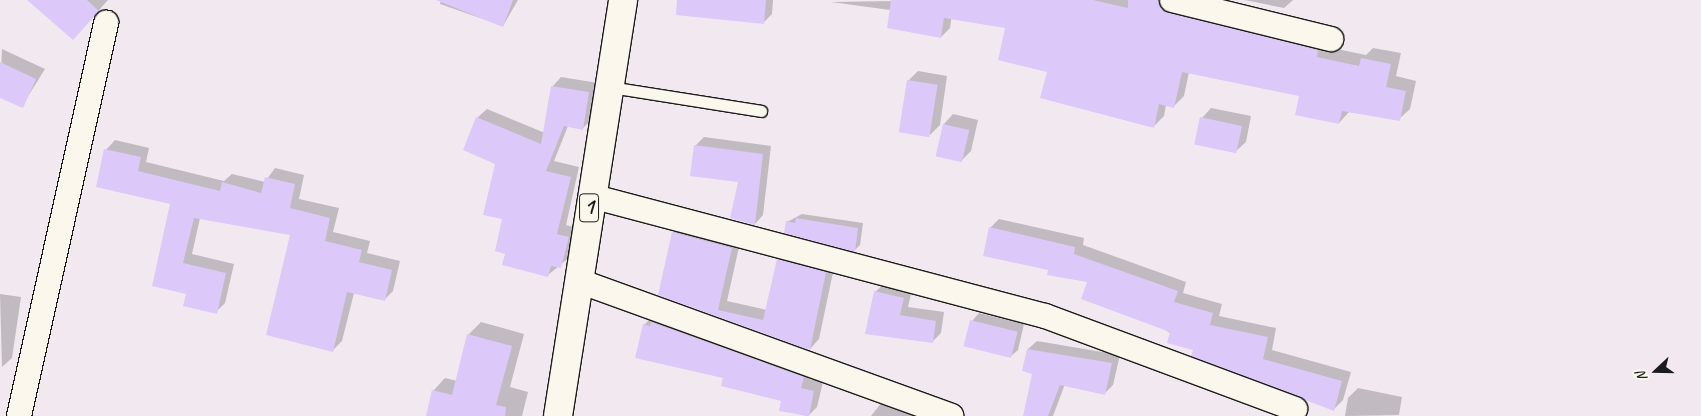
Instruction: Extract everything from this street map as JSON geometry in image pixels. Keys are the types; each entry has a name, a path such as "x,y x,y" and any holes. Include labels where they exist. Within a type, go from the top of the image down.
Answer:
{"highway":[{"name":"1","path":"558,416 623,0"}],"street":[{"path":"1172,0 1331,39"},
{"path":"19,416 106,24"},
{"path":"591,196 764,238 1045,316 1295,409"},
{"path":"579,281 951,416"}],"lane":[{"path":"610,87 761,111"}],"building":[{"path":"27,0 87,0 99,11 73,40"},
{"path":"436,0 513,0 503,27"},
{"path":"677,0 766,0 764,24 676,15"},
{"path":"891,0 1093,0 1128,8 1128,0 1159,0 1169,13 1318,50 1317,57 1359,66 1361,58 1391,64 1386,87 1406,91 1400,121 1342,111 1339,124 1295,115 1299,96 1182,72 1174,108 1159,104 1154,128 1040,98 1047,72 998,60 1005,28 944,18 941,38 887,28"},
{"path":"0,62 36,79 23,108 0,98"},
{"path":"907,80 938,85 929,137 899,132"},
{"path":"551,86 589,92 583,130 564,126 546,171 571,177 557,234 569,237 561,268 551,266 548,277 502,265 505,254 495,251 502,219 483,215 495,164 463,150 476,117 541,144"},
{"path":"1200,117 1242,126 1236,153 1194,144"},
{"path":"943,124 969,130 962,162 936,156"},
{"path":"694,145 763,154 755,225 730,218 738,182 690,176"},
{"path":"104,149 141,157 138,171 220,191 222,182 261,193 265,177 295,184 290,208 330,218 325,241 362,250 359,262 392,270 385,301 347,292 333,352 266,335 290,235 194,218 183,263 226,273 217,314 183,306 186,294 152,286 170,204 96,187"},
{"path":"796,218 858,228 855,252 784,233 786,221 795,223"},
{"path":"989,227 1075,247 1074,254 1178,291 1174,302 1213,313 1210,325 1268,337 1263,359 1342,381 1334,411 1191,356 1193,350 1167,343 1170,332 1081,299 1087,282 1047,275 1048,270 983,256"},
{"path":"672,232 732,248 718,310 763,320 777,259 826,272 810,350 658,295"},
{"path":"874,291 904,298 900,315 936,321 933,343 865,334"},
{"path":"970,320 1018,332 1011,358 963,346"},
{"path":"651,322 804,377 801,388 814,391 809,416 779,411 781,401 721,386 723,378 635,358 643,324 650,326"},
{"path":"467,334 512,346 496,405 506,407 505,416 426,416 432,390 452,395"},
{"path":"1027,349 1112,363 1105,395 1060,385 1048,416 1023,416 1032,374 1022,371"}]}
